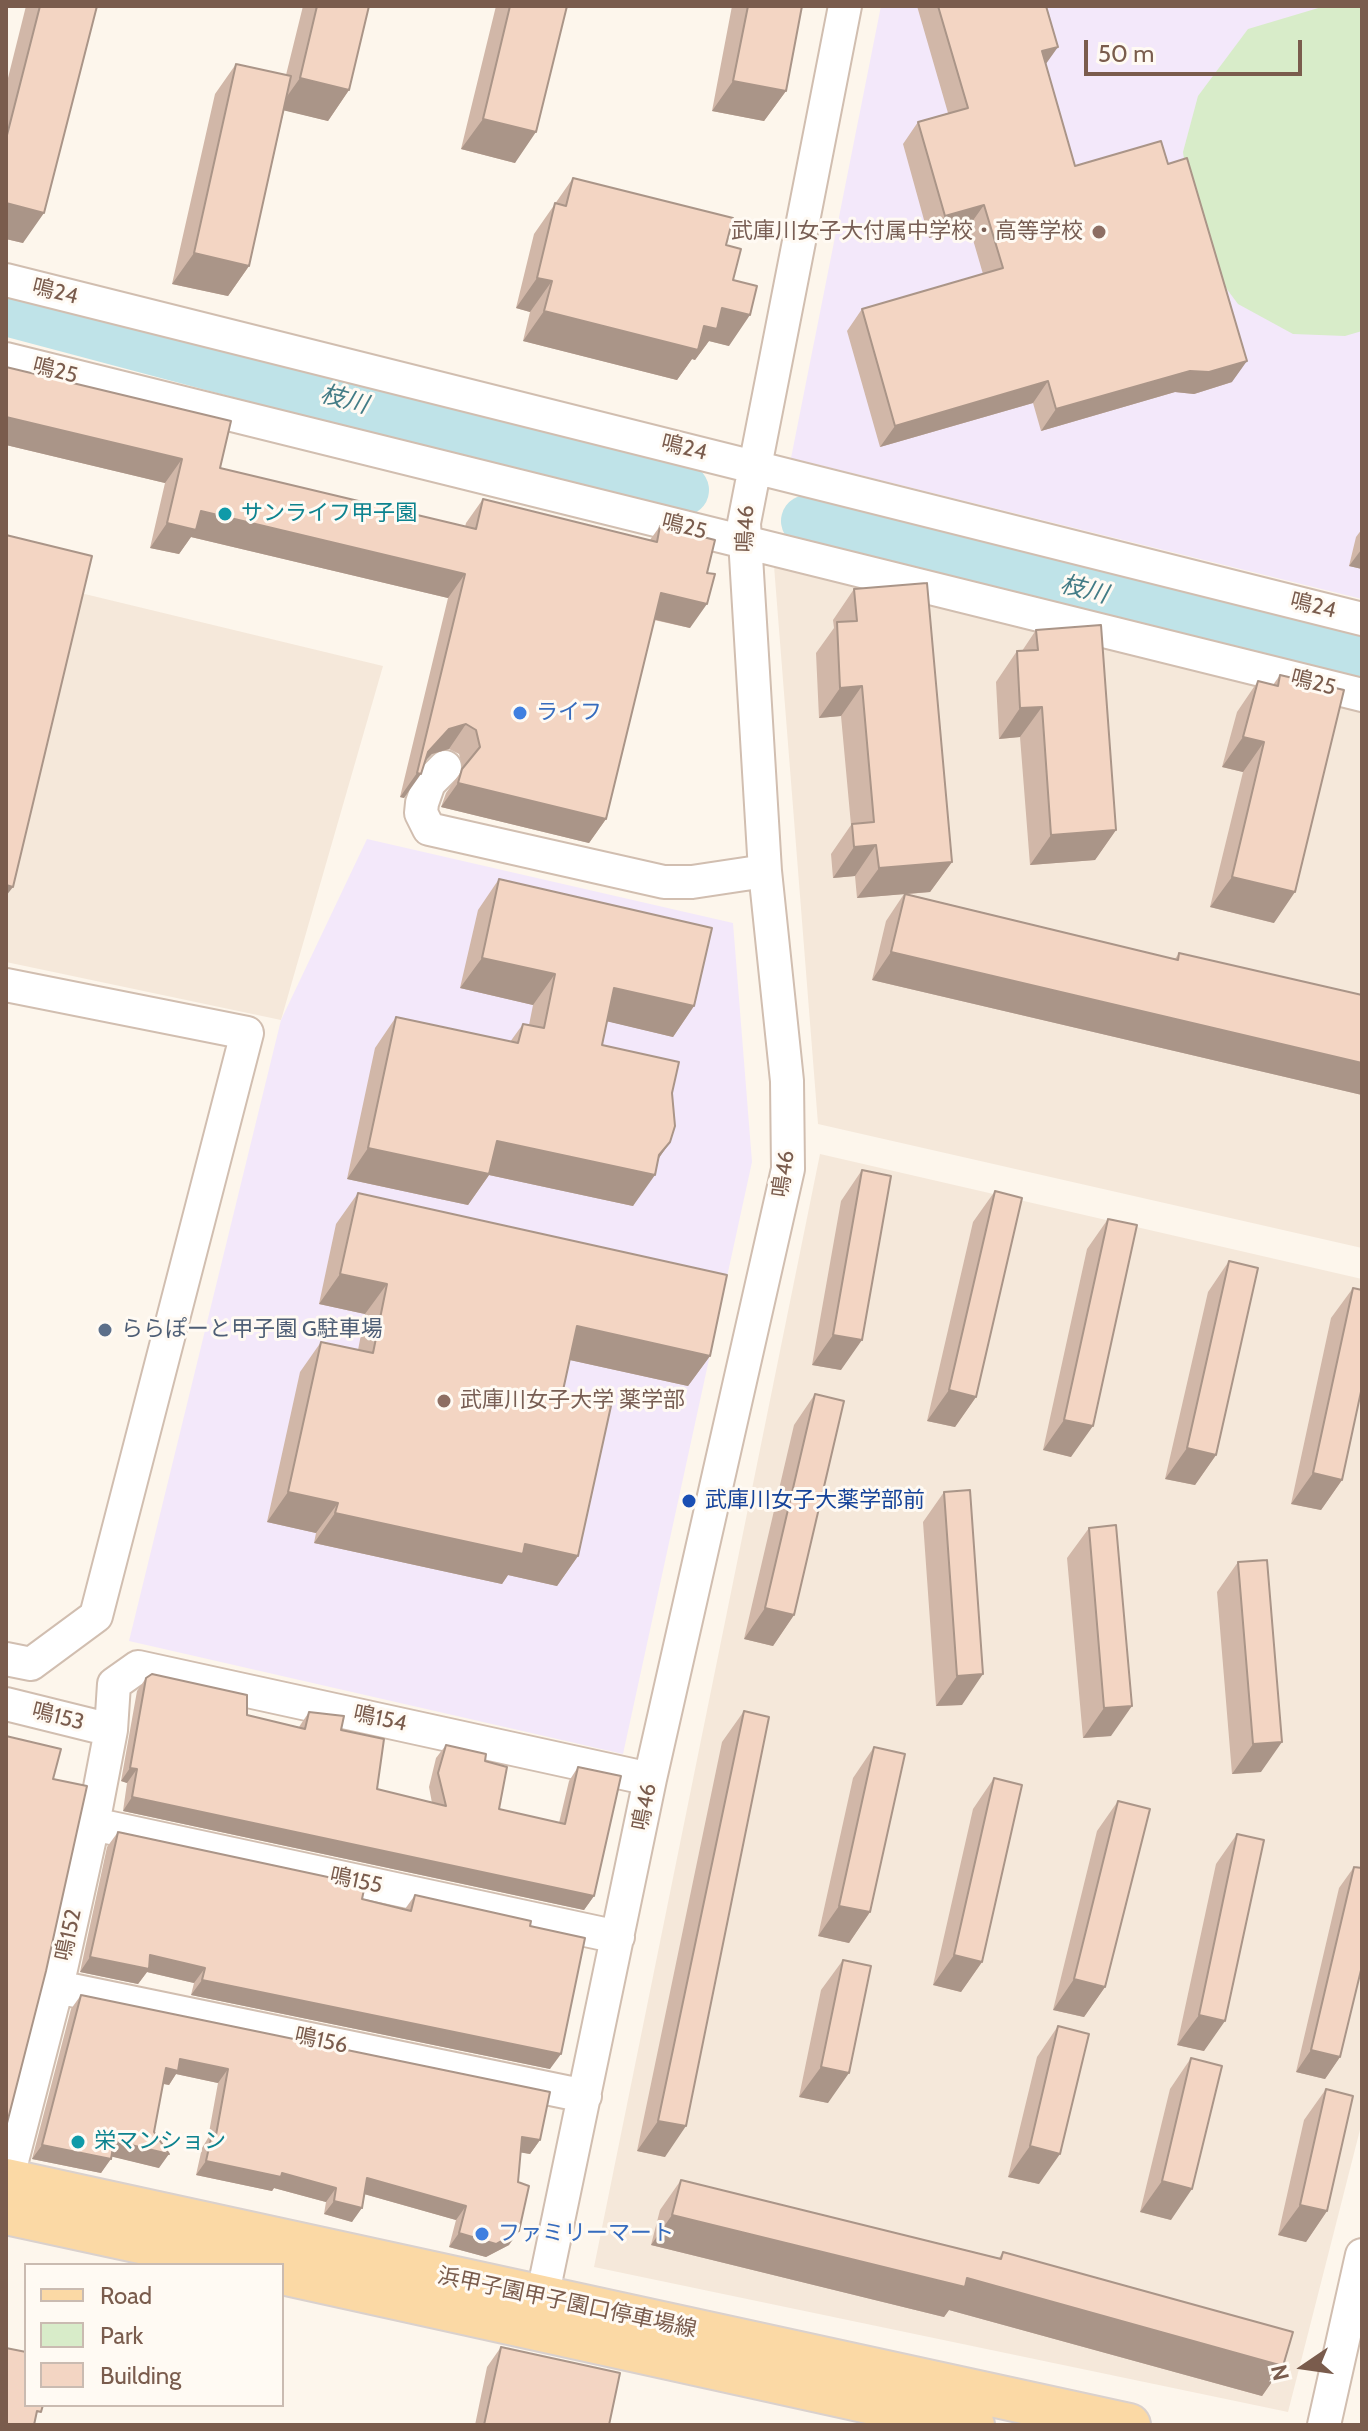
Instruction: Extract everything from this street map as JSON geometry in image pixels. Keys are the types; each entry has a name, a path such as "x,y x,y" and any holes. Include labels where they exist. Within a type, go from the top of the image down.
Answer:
{"main road":[{"name":"浜甲子園甲子園口停車場線","path":"6,2181 966,2415 1129,2425"},
{"path":"6,2213 238,2263"},
{"name":"浜甲子園甲子園口停車場線","path":"284,2273 539,2313"}],"street":[{"name":"鳴46","path":"539,2313 650,1779 788,1169 787,1081 765,871 744,542 753,465 845,6"},
{"name":"鳴24","path":"6,280 1362,619"},
{"name":"鳴25","path":"6,359 1362,695"},
{"path":"445,767 429,783 422,803 421,813 429,829 664,882 692,882 765,871"},
{"path":"6,985 247,1033 96,1616 31,1664 6,1659"},
{"name":"鳴154","path":"114,1684 138,1667 650,1779"},
{"name":"鳴152","path":"6,2181 57,1987 93,1824 111,1730 114,1684"},
{"name":"鳴153","path":"6,1704 111,1730"},
{"name":"鳴155","path":"93,1824 618,1937"},
{"name":"鳴156","path":"57,1987 585,2096"},
{"path":"1324,2425 1362,2255"}],"shaded area":[{"name":"武庫川女子大付属中学校・高等学校","path":"881,6 1362,6 1362,599 791,458"},
{"path":"774,566 1362,711 1362,1248 818,1124"},
{"path":"6,575 383,666 281,1020 6,962"},
{"name":"武庫川女子大学 薬学部","path":"367,839 733,923 752,1162 623,1754 129,1641 281,1020"},
{"path":"820,1154 1362,1279 1362,2122 1288,2412 594,2267"}],"green space":[{"path":"1325,6 1362,6 1362,331 1345,336 1293,334 1238,304 1208,264 1191,210 1183,152 1198,96 1248,29"}],"building":[{"path":"40,6 97,6 44,213 6,203 6,139"},
{"path":"317,6 369,6 349,90 300,78"},
{"path":"510,6 567,6 536,132 483,119"},
{"path":"748,6 802,6 786,91 733,81"},
{"path":"938,6 1046,6 1058,47 1042,51 1075,166 1161,141 1168,164 1187,158 1247,361 1209,372 1190,371 1056,409 1048,381 895,426 862,309 1003,268 984,205 945,216 918,122 968,108"},
{"path":"236,64 291,76 249,266 194,253"},
{"path":"573,178 733,218 726,245 741,249 733,280 757,286 750,315 722,308 717,329 704,326 698,350 544,311 552,281 537,278 555,203 566,206"},
{"path":"6,367 231,421 220,468 476,529 483,499 657,542 660,526 715,540 707,573 715,574 707,604 661,593 606,819 458,783 462,769 480,747 476,730 466,724 449,729 428,752 421,774 417,773 465,574 201,511 196,530 167,523 182,459 6,417"},
{"path":"6,535 92,556 13,887 6,885"},
{"path":"927,583 952,862 879,868 876,845 854,847 852,824 874,822 862,686 840,688 837,622 857,621 854,589"},
{"path":"1101,625 1116,830 1051,835 1042,707 1020,708 1017,651 1038,650 1036,630"},
{"path":"1280,675 1344,690 1295,892 1232,877 1264,742 1243,737 1258,681 1278,686"},
{"path":"499,879 712,928 694,1006 614,988 602,1045 679,1062 672,1093 675,1126 670,1142 659,1155 655,1175 497,1141 489,1174 368,1148 396,1017 518,1043 523,1024 544,1028 555,974 482,958"},
{"path":"905,894 1178,960 1179,953 1362,995 1362,1063 891,952"},
{"path":"862,1170 891,1176 862,1340 833,1335"},
{"path":"995,1191 1022,1198 976,1397 949,1390"},
{"path":"358,1193 727,1275 710,1356 577,1326 562,1395 611,1406 578,1556 525,1544 523,1554 335,1513 338,1503 288,1492 321,1342 373,1353 387,1284 340,1274"},
{"path":"1108,1219 1137,1225 1093,1426 1064,1420"},
{"path":"1229,1261 1258,1268 1216,1455 1187,1448"},
{"path":"1353,1288 1362,1290 1362,1387 1342,1480 1313,1473"},
{"path":"815,1394 844,1401 794,1615 765,1608"},
{"path":"970,1490 983,1674 957,1676 944,1492"},
{"path":"1116,1525 1132,1706 1104,1708 1089,1528"},
{"path":"1267,1560 1282,1742 1253,1744 1238,1562"},
{"path":"152,1674 247,1695 247,1715 305,1729 309,1712 344,1716 341,1730 384,1739 377,1789 446,1806 438,1773 446,1745 486,1754 485,1761 507,1767 499,1809 565,1824 578,1767 621,1776 594,1896 132,1797 137,1769 130,1768 146,1678"},
{"path":"744,1711 769,1717 686,2126 658,2121"},
{"path":"6,1736 61,1749 53,1779 87,1786 46,1971 6,2127"},
{"path":"874,1747 905,1754 870,1912 839,1906"},
{"path":"994,1778 1022,1785 982,1962 954,1955"},
{"path":"1118,1801 1150,1809 1105,1987 1074,1979"},
{"path":"118,1832 365,1885 362,1899 411,1911 415,1895 531,1921 530,1926 585,1938 561,2054 202,1980 205,1968 150,1955 149,1969 90,1957"},
{"path":"1237,1834 1264,1840 1225,2021 1199,2015"},
{"path":"1354,1867 1362,1868 1362,1966 1340,2057 1311,2050"},
{"path":"843,1960 871,1966 849,2073 821,2067"},
{"path":"81,1995 550,2092 540,2140 522,2137 518,2182 529,2186 519,2231 496,2244 459,2233 466,2206 367,2178 362,2208 334,2201 336,2188 282,2173 281,2177 206,2161 212,2134 216,2135 228,2069 180,2059 178,2071 166,2068 154,2132 169,2154 114,2141 111,2159 42,2145"},
{"path":"1058,2026 1089,2034 1060,2154 1030,2146"},
{"path":"1191,2058 1222,2066 1192,2189 1162,2181"},
{"path":"1326,2089 1353,2096 1327,2211 1300,2205"},
{"path":"681,2180 1001,2259 1003,2252 1293,2332 1283,2366 967,2278 965,2287 672,2215"},
{"path":"501,2347 620,2373 609,2425 484,2425"},
{"path":"6,2348 24,2352 24,2407 42,2407 41,2412 37,2411 34,2425 6,2425"}],"waterway":[{"name":"枝川","path":"6,310 683,490"},
{"name":"枝川","path":"807,521 1362,659"}],"place":[{"name":"武庫川女子大付属中学校・高等学校","path":"1099,232"},
{"name":"サンライフ甲子園","path":"225,514"},
{"name":"ライフ","path":"520,713"},
{"name":"ららぽーと甲子園 G駐車場","path":"105,1330"},
{"name":"武庫川女子大学 薬学部","path":"444,1401"},
{"name":"武庫川女子大薬学部前","path":"689,1501"},
{"name":"栄マンション","path":"78,2142"},
{"name":"ファミリーマート","path":"482,2234"}]}
